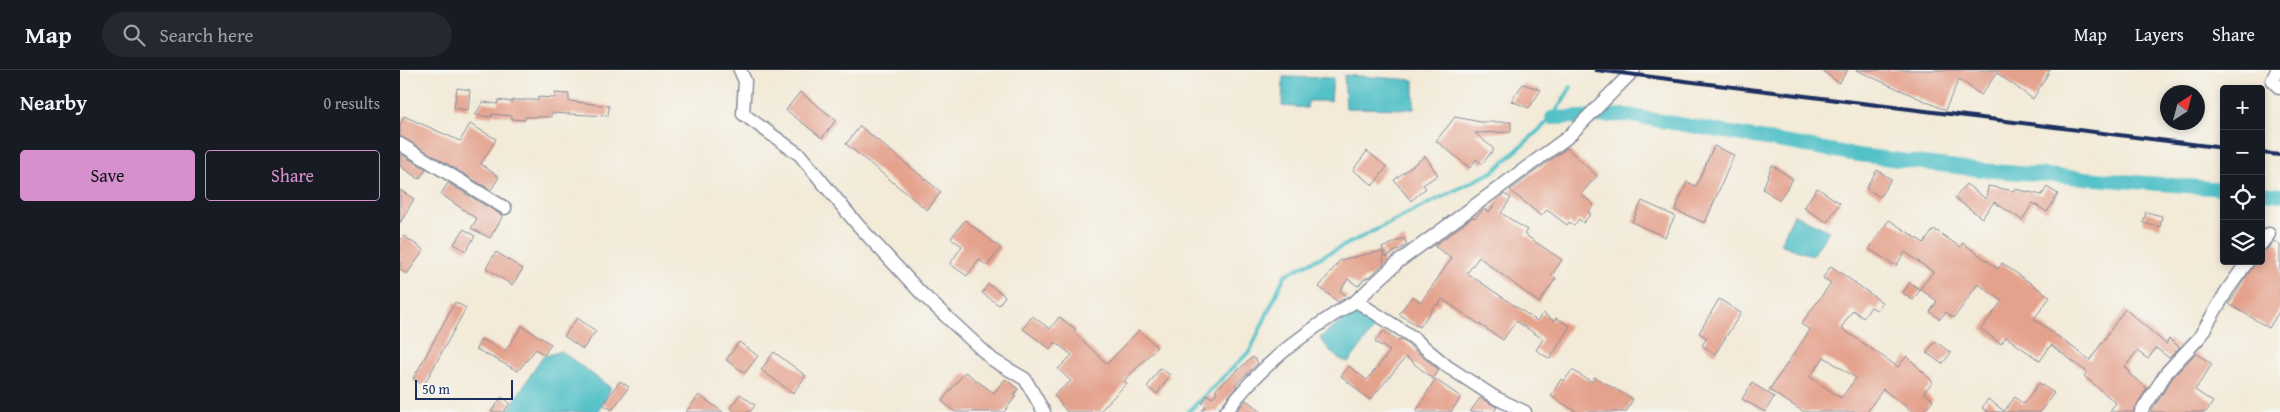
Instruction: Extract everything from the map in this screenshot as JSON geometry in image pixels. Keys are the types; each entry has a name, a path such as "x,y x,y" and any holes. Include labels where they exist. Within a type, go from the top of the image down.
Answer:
{"street":[{"path":"740,70 745,81 743,114 800,155 857,224 921,293 993,360 1025,379 1044,412"},
{"path":"1226,412 1254,379 1277,357 1324,320 1356,301 1398,262 1568,137 1634,70"},
{"path":"2277,70 2272,81 2280,88"},
{"path":"400,144 505,208"},
{"path":"2140,412 2167,372 2199,338 2228,289 2245,265"},
{"path":"1356,301 1411,336 1448,367 1496,398 1525,412"}],"water":[{"path":"1344,75 1414,80 1414,109 1346,108"},
{"path":"1283,77 1333,78 1331,101 1308,101 1307,108 1282,106"},
{"path":"1794,214 1829,231 1812,256 1780,244"},
{"path":"1354,311 1376,326 1349,362 1336,356 1320,338"},
{"path":"561,351 611,388 598,412 507,412 542,357"}],"building":[{"path":"1821,70 1848,70 1839,83"},
{"path":"1856,70 2050,70 2033,99 1997,73 1981,95 1959,79 1945,110"},
{"path":"1523,84 1541,90 1529,108 1511,101"},
{"path":"457,88 470,90 468,110 454,108"},
{"path":"800,92 836,120 822,138 786,110"},
{"path":"555,93 569,94 569,101 609,106 608,116 551,113 551,117 525,117 525,120 512,119 512,116 492,114 492,117 475,115 483,102 498,104 498,100 512,102 512,100 538,100 538,97 555,98"},
{"path":"404,116 460,141 470,124 496,139 481,164 499,177 491,190 400,136 400,125"},
{"path":"1455,117 1481,122 1511,122 1511,132 1475,133 1494,149 1482,164 1476,159 1470,168 1436,141"},
{"path":"860,126 941,192 927,210 846,144"},
{"path":"1714,146 1734,155 1705,223 1675,210 1687,182 1696,186"},
{"path":"1567,148 1597,176 1581,194 1594,205 1588,212 1591,214 1583,223 1579,219 1574,226 1569,222 1567,225 1547,210 1541,216 1510,190"},
{"path":"1367,151 1387,167 1373,185 1353,170"},
{"path":"400,154 426,169 419,179 400,166"},
{"path":"1425,156 1438,175 1423,185 1426,188 1411,201 1394,180"},
{"path":"1772,165 1793,179 1779,200 1763,189"},
{"path":"1877,170 1891,179 1880,197 1866,188"},
{"path":"448,183 503,216 490,238 471,228 477,219 441,194"},
{"path":"1966,184 1986,199 1988,186 2042,195 2047,187 2058,194 2047,212 2033,203 2022,220 1994,202 1982,218 1955,198"},
{"path":"1817,188 1840,203 1827,222 1804,208"},
{"path":"400,190 414,199 400,223"},
{"path":"1504,194 1511,198 1501,213 1527,230 1524,234 1562,260 1551,276 1556,278 1539,303 1479,257 1467,273 1537,321 1543,313 1554,321 1556,318 1570,326 1550,359 1536,350 1543,339 1516,321 1503,340 1442,299 1438,306 1436,304 1420,327 1399,314 1412,296 1421,302 1452,258 1434,246 1473,217 1475,218 1484,209 1489,212"},
{"path":"1642,201 1675,216 1665,237 1632,222"},
{"path":"2146,212 2162,216 2160,227 2143,223"},
{"path":"965,220 1001,248 987,266 979,259 967,276 950,264 962,246 951,238"},
{"path":"1889,220 1924,243 1934,229 1960,247 1963,243 1998,269 2002,263 2050,297 2034,319 2090,360 2125,309 2166,344 2169,339 2180,347 2169,358 2156,348 2148,359 2137,351 2125,367 2129,370 2128,373 2147,388 2133,412 2109,412 2116,403 2084,376 2087,372 2051,345 2040,361 2006,337 2001,344 1981,329 2002,301 1978,284 1954,318 1946,312 1940,319 1930,312 1937,301 1920,289 1933,272 1905,252 1896,266 1869,249"},
{"path":"464,229 475,236 466,251 454,244"},
{"path":"404,236 424,250 407,274 400,269 400,241"},
{"path":"1404,238 1407,245 1386,257 1382,248"},
{"path":"2274,241 2280,245 2280,310 2269,328 2229,304 2253,265 2265,265 2265,250"},
{"path":"1382,251 1384,263 1371,276 1364,279 1358,286 1348,279 1340,291 1348,297 1338,302 1319,287 1340,260"},
{"path":"496,252 523,269 512,285 486,268"},
{"path":"1831,266 1882,302 1877,310 1871,307 1863,318 1853,310 1841,328 1898,367 1907,356 1933,382 1924,392 1933,400 1923,412 1913,412 1883,389 1867,412 1804,412 1769,390 1810,330 1801,324 1831,283 1823,278","holes":["1824,357 1856,378 1841,398 1810,377"]},
{"path":"1910,282 1920,290 1913,300 1903,293"},
{"path":"988,284 1005,296 999,305 982,293"},
{"path":"1719,299 1741,313 1715,354 1702,345 1707,338 1699,333"},
{"path":"455,302 466,308 424,385 413,379"},
{"path":"1032,316 1050,329 1059,317 1076,329 1074,332 1107,364 1139,330 1157,347 1124,381 1127,383 1099,412 1067,412 1054,395 1071,381 1058,369 1072,355 1055,342 1050,349 1023,329"},
{"path":"577,318 596,331 583,349 564,336"},
{"path":"522,326 551,344 544,355 536,349 518,371 476,349 481,339 505,351"},
{"path":"1383,331 1398,341 1401,339 1439,370 1433,379 1406,357 1370,400 1341,376 1349,366 1367,380 1390,351 1375,342"},
{"path":"1935,341 1951,353 1942,364 1927,353"},
{"path":"739,342 758,356 745,373 726,360"},
{"path":"774,352 806,376 793,393 761,370"},
{"path":"2196,353 2212,364 2195,390 2213,402 2206,412 2151,412 2173,377"},
{"path":"1253,357 1258,363 1235,385 1237,386 1218,412 1201,412 1206,406 1202,403 1207,395 1212,398 1217,392 1215,390"},
{"path":"1160,368 1170,375 1157,394 1147,387"},
{"path":"1572,370 1592,382 1594,377 1633,399 1626,412 1577,412 1551,396 1561,379 1564,381"},
{"path":"965,372 994,393 1005,379 1018,389 1014,395 1016,396 1004,412 955,412 942,401"},
{"path":"1435,379 1461,397 1451,412 1416,412"},
{"path":"620,381 629,387 612,410 603,404"},
{"path":"1752,383 1774,397 1765,412 1742,399"},
{"path":"2039,383 2054,393 2040,412 1988,412 1982,408 1988,399 2004,411 2015,397 2023,404"},
{"path":"740,394 755,405 750,412 736,412 730,408"},
{"path":"699,395 723,412 686,412"},
{"path":"502,397 510,403 504,412 491,412"},
{"path":"1480,398 1497,407 1494,412 1470,412"},
{"path":"1246,400 1262,412 1236,412"}],"waterway":[{"path":"1188,412 1250,351 1285,275 1494,171 1552,118 1571,87"},
{"path":"1552,118 1627,115 1858,155 1981,170 2220,189"},
{"path":"2265,193 2280,195"}],"railway":[{"path":"1596,70 2220,148"},
{"path":"2265,153 2280,155"}]}
